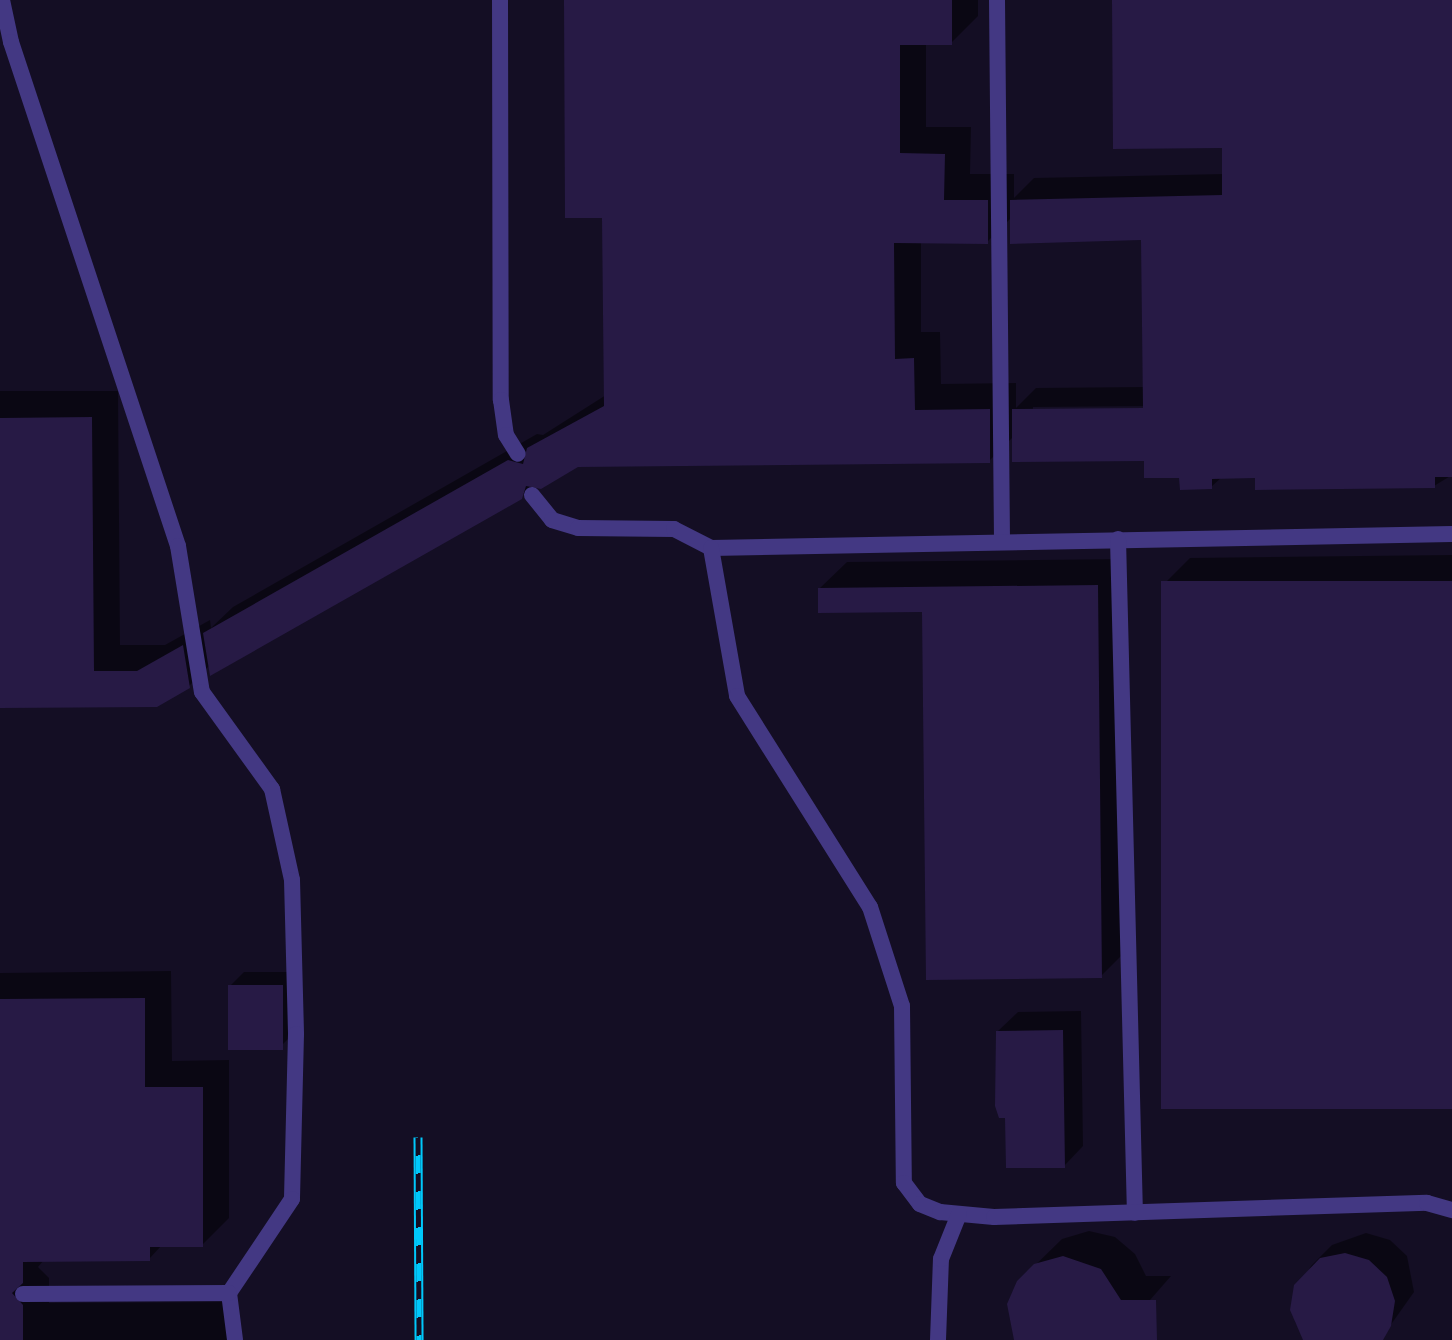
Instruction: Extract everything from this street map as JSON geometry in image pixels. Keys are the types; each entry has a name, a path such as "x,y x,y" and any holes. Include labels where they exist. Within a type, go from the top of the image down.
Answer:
{"lane":[{"path":"2,0 11,42 178,546 202,692 272,789 292,880 296,1034 292,1199 229,1293 235,1340"},
{"path":"500,0 501,400 506,435 518,454"},
{"path":"997,0 1002,542"},
{"path":"532,495 552,520 578,528 674,529 711,548 1452,534"},
{"path":"1118,539 1135,1213"},
{"path":"711,548 737,696 870,907 902,1006 904,1183 920,1204 959,1214 1135,1213 1452,1200"},
{"path":"1427,1203 1452,1210"},
{"path":"938,1340 941,1259 959,1214"},
{"path":"23,1294 229,1293"}],"building":[{"path":"564,0 952,0 952,45 900,45 900,153 945,154 944,200 988,200 988,244 894,243 895,359 914,358 915,410 990,409 990,463 578,467 541,489 526,486 522,499 210,676 203,633 508,460 523,464 527,448 604,406 602,218 565,218"},
{"path":"1112,0 1452,0 1452,477 1435,477 1435,488 1255,490 1255,478 1212,479 1212,489 1180,490 1179,478 1144,478 1144,461 1012,462 1012,409 1143,408 1141,240 1010,244 1010,200 1222,195 1222,148 1113,149"},
{"path":"92,417 94,671 137,671 183,645 190,688 157,707 0,708 0,418"},
{"path":"1161,581 1452,581 1452,1109 1161,1109"},
{"path":"1098,585 1102,978 926,980 922,612 818,613 818,588"},
{"path":"228,985 283,985 283,1050 228,1050"},
{"path":"145,998 145,1087 203,1087 203,1247 150,1247 150,1261 23,1262 23,1283 12,1293 23,1305 23,1340 0,1340 0,999"},
{"path":"1063,1030 1065,1168 1006,1168 1005,1118 999,1118 995,1106 996,1031"},
{"path":"1345,1253 1369,1260 1387,1277 1395,1301 1391,1326 1383,1340 1303,1340 1290,1310 1294,1285 1320,1258"},
{"path":"1063,1256 1101,1269 1121,1300 1156,1300 1157,1340 1014,1340 1007,1304 1017,1281 1034,1264"}],"railway":[{"path":"418,1137 419,1340"}]}
